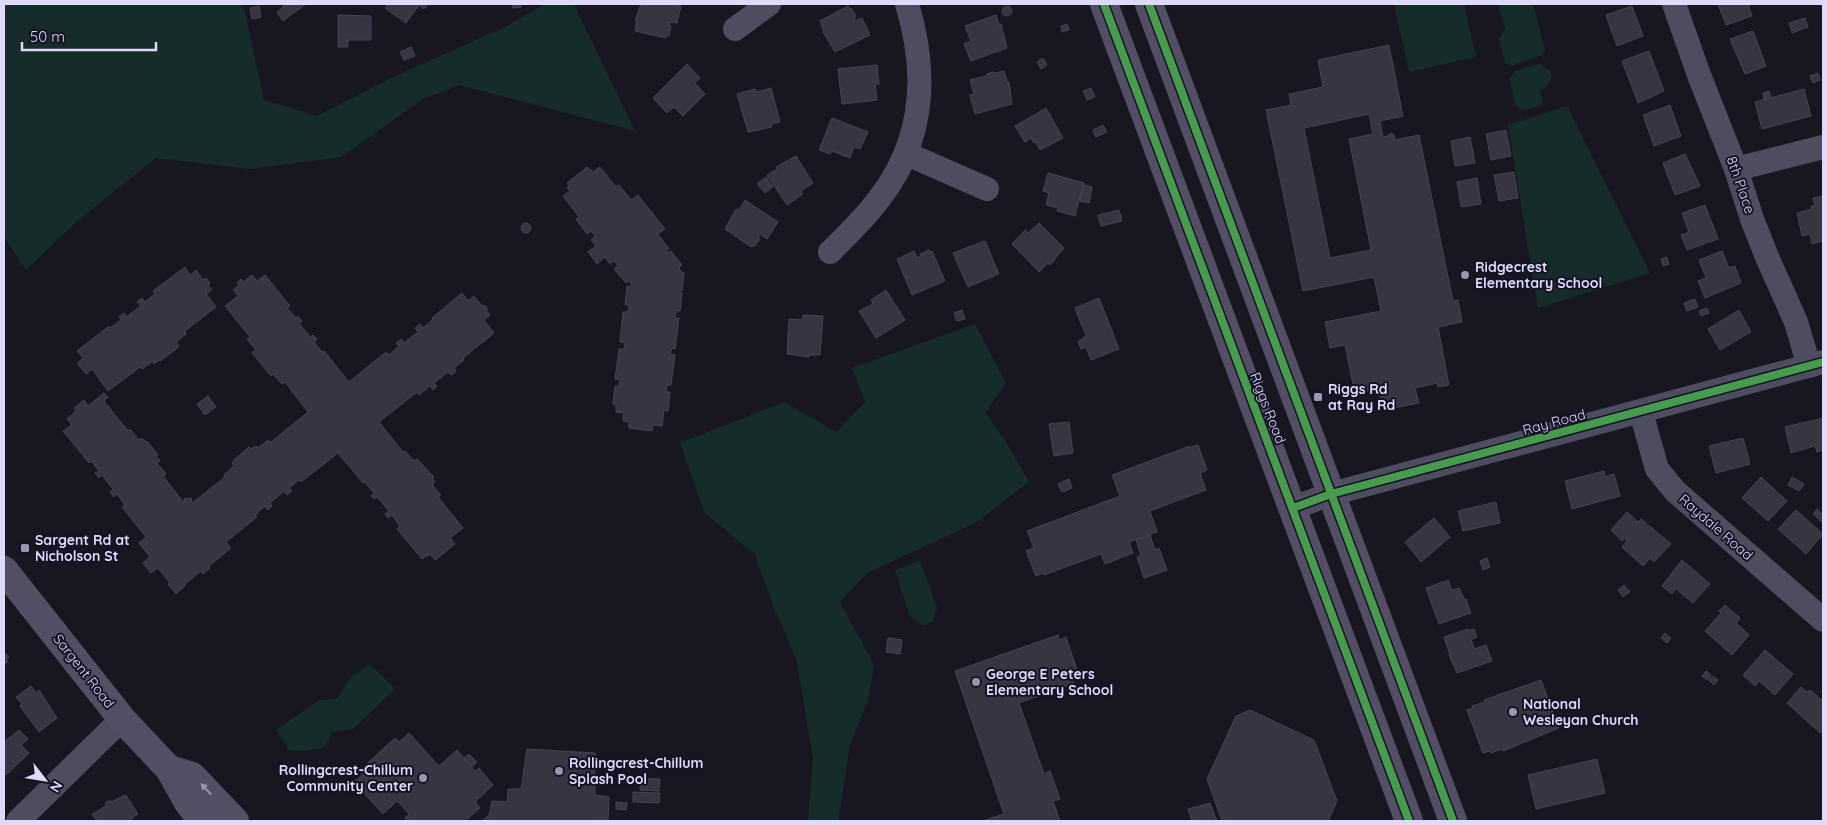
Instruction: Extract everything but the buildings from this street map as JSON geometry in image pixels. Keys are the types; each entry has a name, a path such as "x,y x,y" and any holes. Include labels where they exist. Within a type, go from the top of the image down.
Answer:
{"main road":[{"name":"Riggs Road","path":"1104,4 1409,821"},
{"name":"Riggs Road","path":"1149,4 1453,821"},
{"name":"Sargent Road","path":"4,570 122,718 169,769 187,802 202,821"},
{"name":"Sargent Road","path":"169,769 192,776 235,821"}],"street":[{"path":"735,29 769,4"},
{"path":"830,252 880,198 896,175 907,154 914,130 920,86 917,44 906,4"},
{"name":"8th Place","path":"1674,4 1699,75 1736,169 1752,219 1767,257 1816,364"},
{"path":"1736,169 1823,147"},
{"path":"907,154 987,189"},
{"name":"Ray Road","path":"1292,508 1331,494 1816,364"},
{"name":"Raydale Road","path":"1640,412 1657,469 1664,480 1823,620"},
{"path":"18,821 122,718"}],"green space":[{"path":"4,4 243,4 264,100 317,116 391,78 503,28 545,4 574,4 635,131 459,85 423,99 341,157 251,169 156,158 76,222 26,270 4,237"},
{"path":"1394,4 1464,4 1476,57 1409,72"},
{"path":"1498,4 1533,4 1545,50 1542,55 1511,66 1505,63 1499,39 1505,29"},
{"path":"1539,64 1550,71 1552,77 1546,88 1540,90 1543,100 1540,106 1523,110 1516,106 1509,79 1515,71"},
{"path":"1567,106 1650,273 1538,308 1508,125"},
{"path":"975,324 1006,383 985,413 1006,442 1029,482 975,523 867,573 840,602 874,665 868,700 850,745 838,821 808,821 813,758 797,661 774,608 755,555 704,512 680,443 784,402 836,432 865,402 852,368"},
{"path":"920,561 937,608 933,621 922,626 910,616 895,570"},
{"path":"370,664 395,689 353,729 332,732 325,747 304,751 289,750 276,730 318,701 338,698 350,678"}],"cycle path":[{"path":"1104,4 1409,821"},
{"path":"1149,4 1453,821"},
{"path":"1293,508 1331,494 1823,362"}],"place":[{"name":"Ridgecrest Elementary School","path":"1465,275"},
{"name":"Riggs Rd at Ray Rd","path":"1318,397"},
{"name":"Sargent Rd at Nicholson St","path":"25,548"},
{"name":"George E Peters Elementary School","path":"976,682"},
{"name":"National Wesleyan Church","path":"1513,712"},
{"name":"Rollingcrest-Chillum Splash Pool","path":"559,771"},
{"name":"Rollingcrest-Chillum Community Center","path":"423,778"}]}
